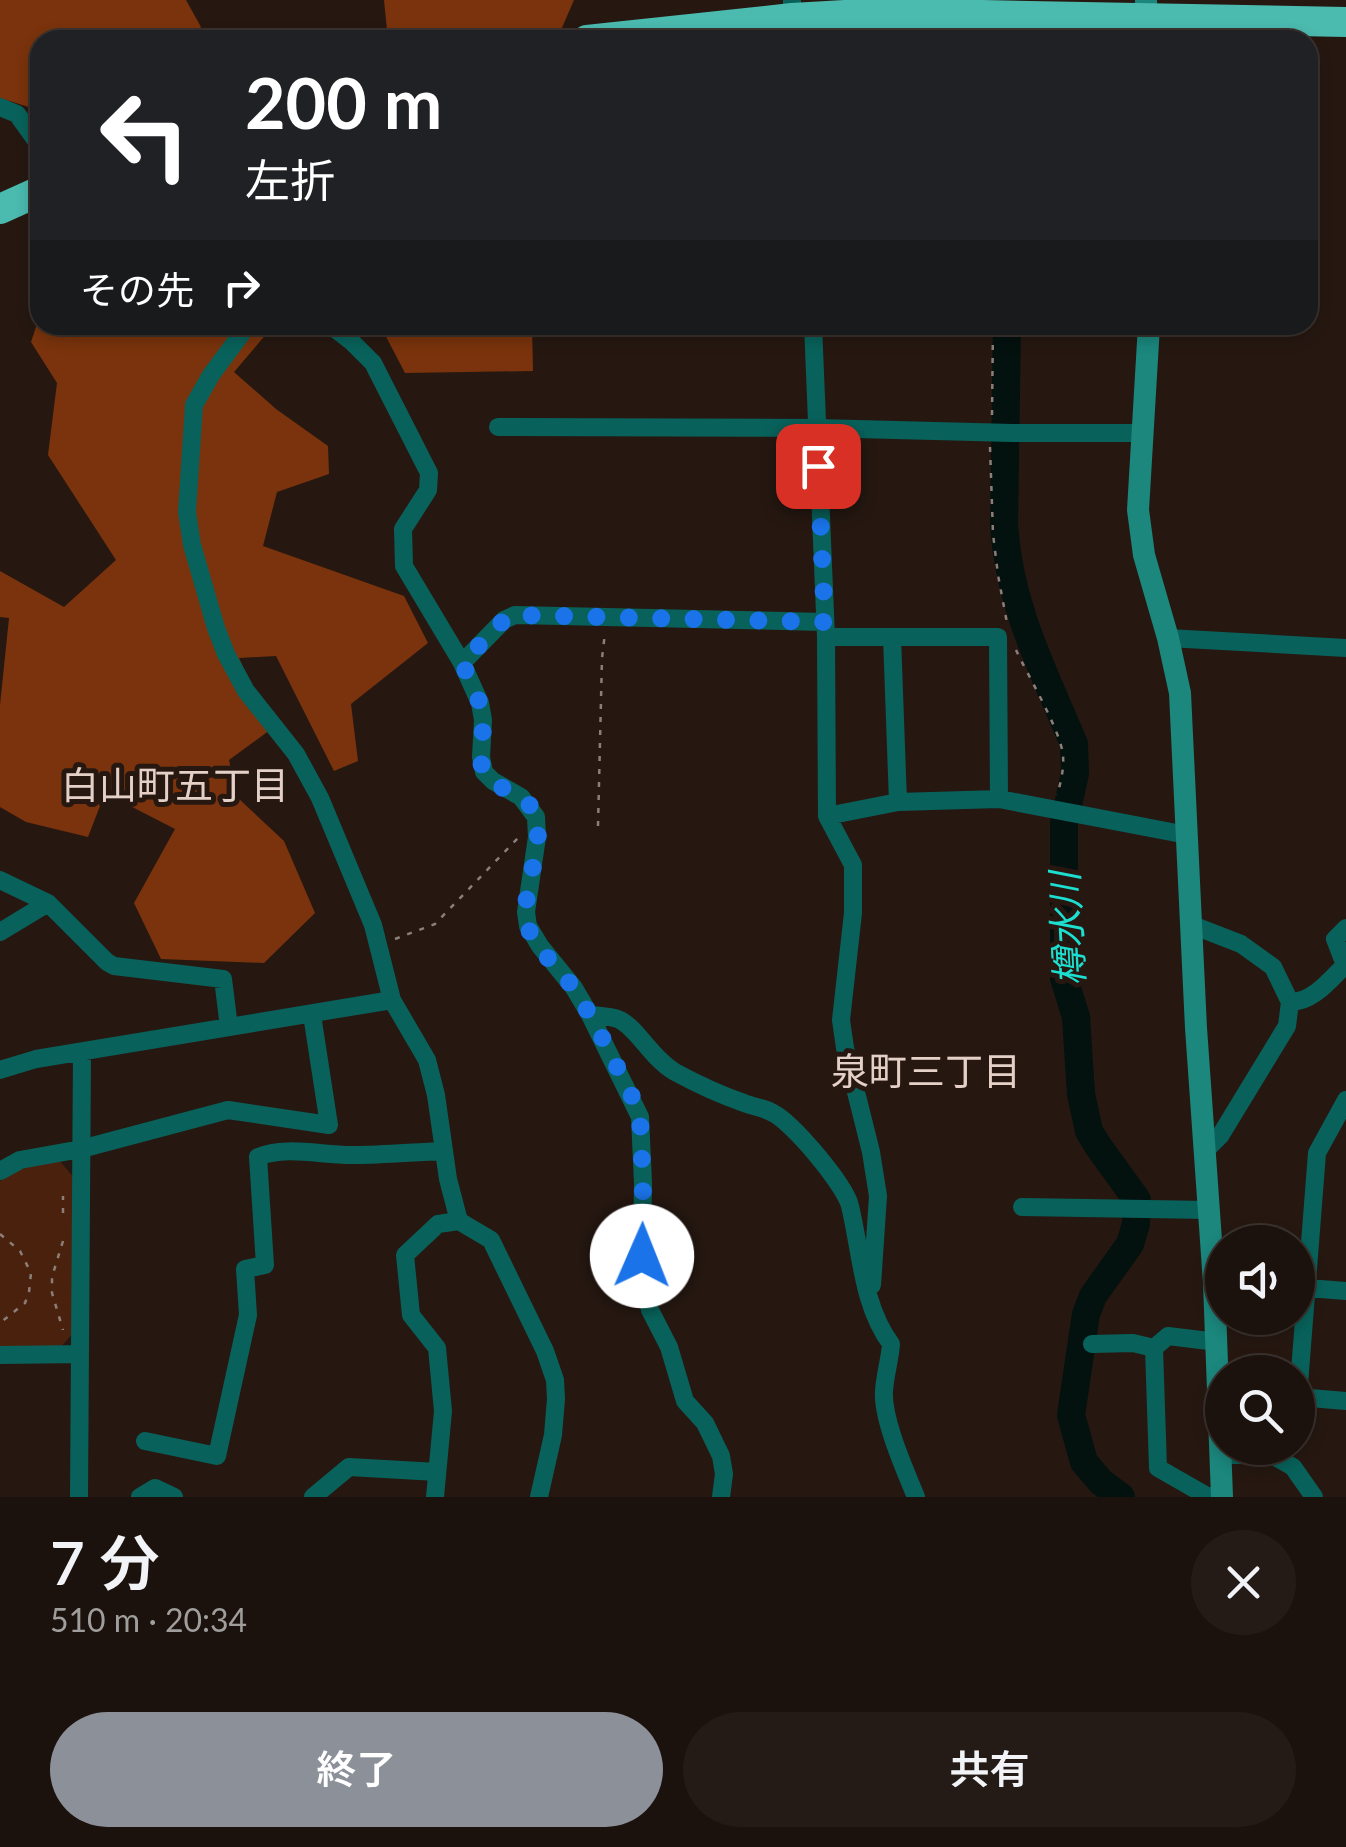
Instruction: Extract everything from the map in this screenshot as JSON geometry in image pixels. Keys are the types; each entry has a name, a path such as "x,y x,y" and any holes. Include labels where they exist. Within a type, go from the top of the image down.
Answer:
{"highway":[{"path":"685,30 878,13 1346,22"},
{"path":"0,208 30,195"}],"street":[{"path":"0,107 17,114 30,132"},
{"path":"241,335 194,405 187,512 192,545 226,654 246,691 296,754 320,798 373,925 392,1000 427,1060 459,1221"},
{"path":"343,335 373,363 429,473 428,490 403,529 404,566 462,663 480,703 484,772 521,797 536,817 526,912 528,926 574,988 637,1106 643,1183 642,1256 650,1310 668,1347 685,1401 705,1423 722,1456 721,1497"},
{"path":"813,335 825,629 827,816 853,865 841,1020 878,1196 871,1301"},
{"path":"1148,335 1138,510 1144,555 1180,693 1218,1355"},
{"path":"498,428 1142,434"},
{"path":"462,663 509,616 529,614 825,629 892,637 998,637 999,799"},
{"path":"892,637 898,802"},
{"path":"1168,638 1346,648"},
{"path":"827,816 898,802 999,799 1186,835"},
{"path":"0,880 48,902 114,966 223,978 229,1028"},
{"path":"0,932 48,902"},
{"path":"1192,925 1241,944 1273,967 1290,1002 1287,1026 1220,1136 1204,1152"},
{"path":"1290,1002 1308,998 1345,964 1335,939 1346,928"},
{"path":"0,1070 36,1059 392,1000"},
{"path":"0,1171 20,1160 81,1149 228,1110 329,1125 312,1015"},
{"path":"590,1015 620,1019 667,1068 775,1114 791,1126 842,1186 850,1203 871,1301 892,1344 884,1394 887,1414 916,1497"},
{"path":"79,1497 82,1052"},
{"path":"1312,1225 1317,1153 1346,1100"},
{"path":"146,1441 216,1456 248,1315 245,1269 265,1265 258,1157 281,1152 351,1155 443,1151"},
{"path":"1022,1207 1208,1210"},
{"path":"435,1497 443,1411 437,1348 411,1316 405,1255 438,1224 459,1221 491,1240 555,1380 552,1435 539,1497"},
{"path":"1315,1289 1346,1291"},
{"path":"1154,1348 1168,1336 1217,1342"},
{"path":"1092,1344 1132,1343 1154,1348"},
{"path":"1154,1348 1158,1468 1214,1497"},
{"path":"0,1355 80,1354"},
{"path":"1315,1398 1346,1401"},
{"path":"1221,1465 1222,1497"},
{"path":"1288,1465 1314,1497"},
{"path":"313,1497 348,1467 437,1472"},
{"path":"140,1497 154,1488 174,1497"}],"path":[{"path":"994,335 1000,432 993,534 1010,634"},
{"path":"598,826 602,658 609,616"},
{"path":"1014,647 1058,734 1062,751 1061,813"},
{"path":"378,944 435,924 521,835 537,829"},
{"path":"63,1226 65,1184"},
{"path":"0,1234 20,1251 31,1273 25,1303 0,1322"},
{"path":"64,1239 52,1277 52,1294 68,1338"}],"shaded area":[{"path":"0,0 186,0 201,27 30,30 30,107 0,98"},
{"path":"384,0 574,0 561,30 387,30"},
{"path":"33,335 265,335 234,372 276,409 328,446 329,474 277,492 263,546 404,596 428,643 351,704 358,761 334,771 276,656 239,658 270,730 229,760 237,797 284,841 315,913 264,963 161,959 134,903 175,829 105,793 88,837 26,822 0,807 0,705 9,618 0,617 0,571 64,607 116,560 48,455 57,383 31,342"},
{"path":"385,335 532,335 533,371 405,373"},
{"path":"59,1160 75,1179 73,1333 60,1348 0,1348 0,1181 23,1166"}],"waterway":[{"name":"樽水川","path":"1007,335 1007,554 1029,637 1074,744 1075,773 1064,824 1064,978 1076,1017 1081,1094 1089,1131 1137,1200 1130,1244 1093,1296 1086,1314 1071,1415 1084,1462 1121,1497"}],"district":[{"name":"白山町五丁目","path":"175,786"},
{"name":"泉町三丁目","path":"926,1072"}],"route":[{"path":"642,1256 643,1183 637,1106 574,988 528,926 526,912 536,817 521,797 484,772 480,703 462,663 504,620 515,615 825,622 818,466"}]}
